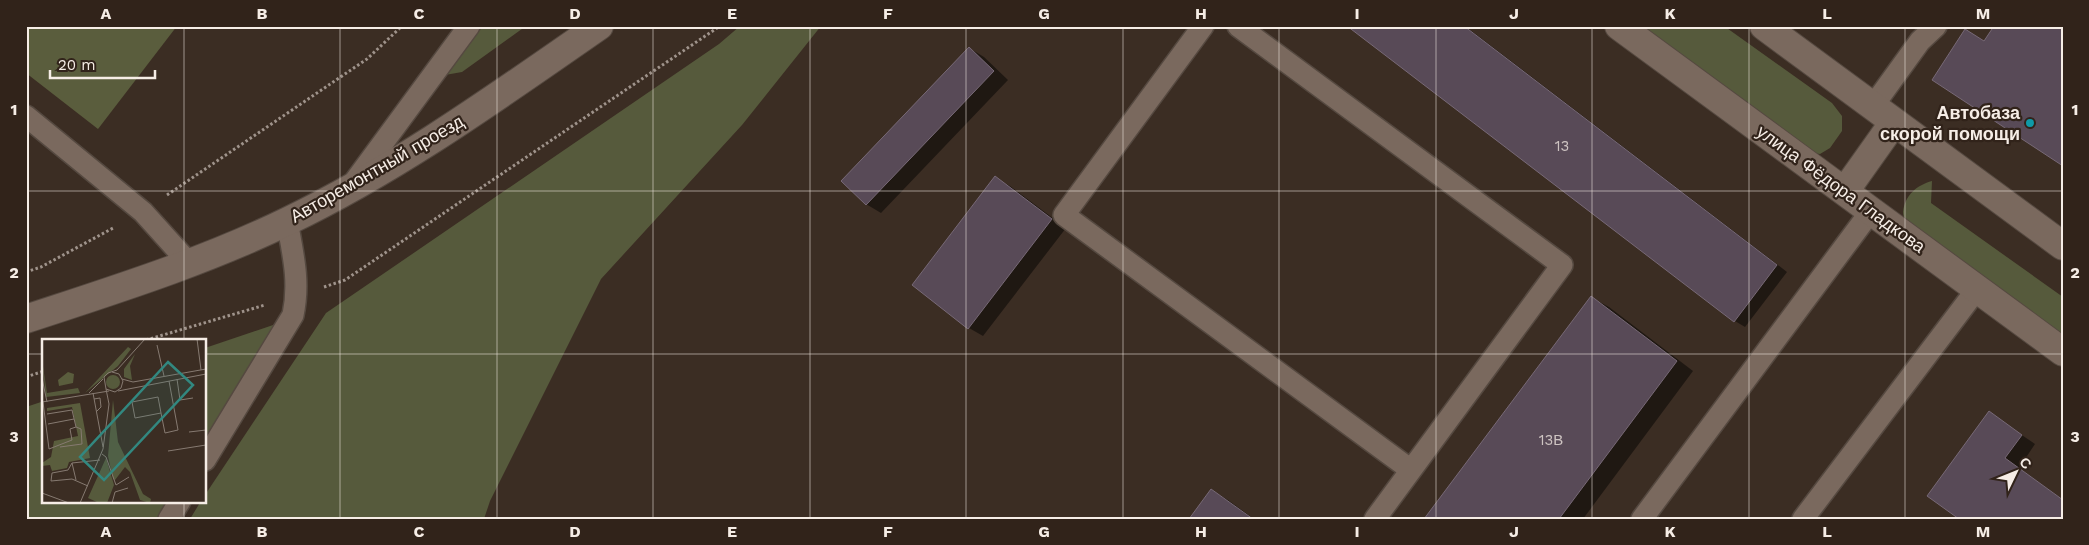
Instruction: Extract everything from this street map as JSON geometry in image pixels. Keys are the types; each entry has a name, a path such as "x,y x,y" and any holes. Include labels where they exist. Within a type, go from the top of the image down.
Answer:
{"main road":[{"name":"Авторемонтный проезд","path":"26,319 189,263 287,221 349,189 465,119 599,26"},
{"name":"улица Фёдора Гладкова","path":"1619,26 2063,352"},
{"path":"1764,26 2063,246"},
{"path":"1845,191 1883,114"}],"lane":[{"path":"349,189 469,26"},
{"path":"1203,26 1064,215 1411,470"},
{"path":"1883,114 1920,41 1936,26"},
{"path":"1247,29 1562,265 1375,519"},
{"path":"26,116 143,212 189,263"},
{"path":"1642,519 1871,211"},
{"path":"206,458 293,315 297,296 297,281 287,221"},
{"path":"1802,519 1977,289"},
{"path":"169,519 179,502"}],"path":[{"path":"26,272 41,267 143,212 367,59 402,26"},
{"path":"149,339 345,280 720,26"},
{"path":"26,377 42,372"}],"green space":[{"path":"26,26 177,26 98,129 26,73"},
{"path":"483,26 526,26 462,72 445,75"},
{"path":"740,26 821,26 742,125 601,279 490,501 484,519 190,519 200,502 206,502 206,493 326,313 719,44"},
{"path":"1636,26 1724,26 1832,103 1842,116 1842,131 1830,148 1820,154 1806,152"},
{"path":"1932,181 1931,203 2063,297 2063,341 1908,227 1903,212 1906,201 1917,188"},
{"path":"279,323 206,443 206,348"},
{"path":"42,402 42,502 170,502 160,519 26,519 26,407"}],"building":[{"path":"1347,26 1464,26 1777,265 1734,322"},
{"name":"Автобаза скорой помощи","path":"1994,26 2063,26 2063,166 1932,80 1965,29 1984,41"},
{"path":"969,47 994,71 866,205 841,181"},
{"path":"995,176 1052,219 968,329 912,285"},
{"path":"1591,296 1677,361 1559,519 1424,519"},
{"path":"1989,411 2022,435 2005,458 2063,500 2063,519 1959,519 1927,496"},
{"path":"1211,489 1253,519 1189,519"}],"place":[{"name":"Автобаза скорой помощи","path":"2030,123"}]}
